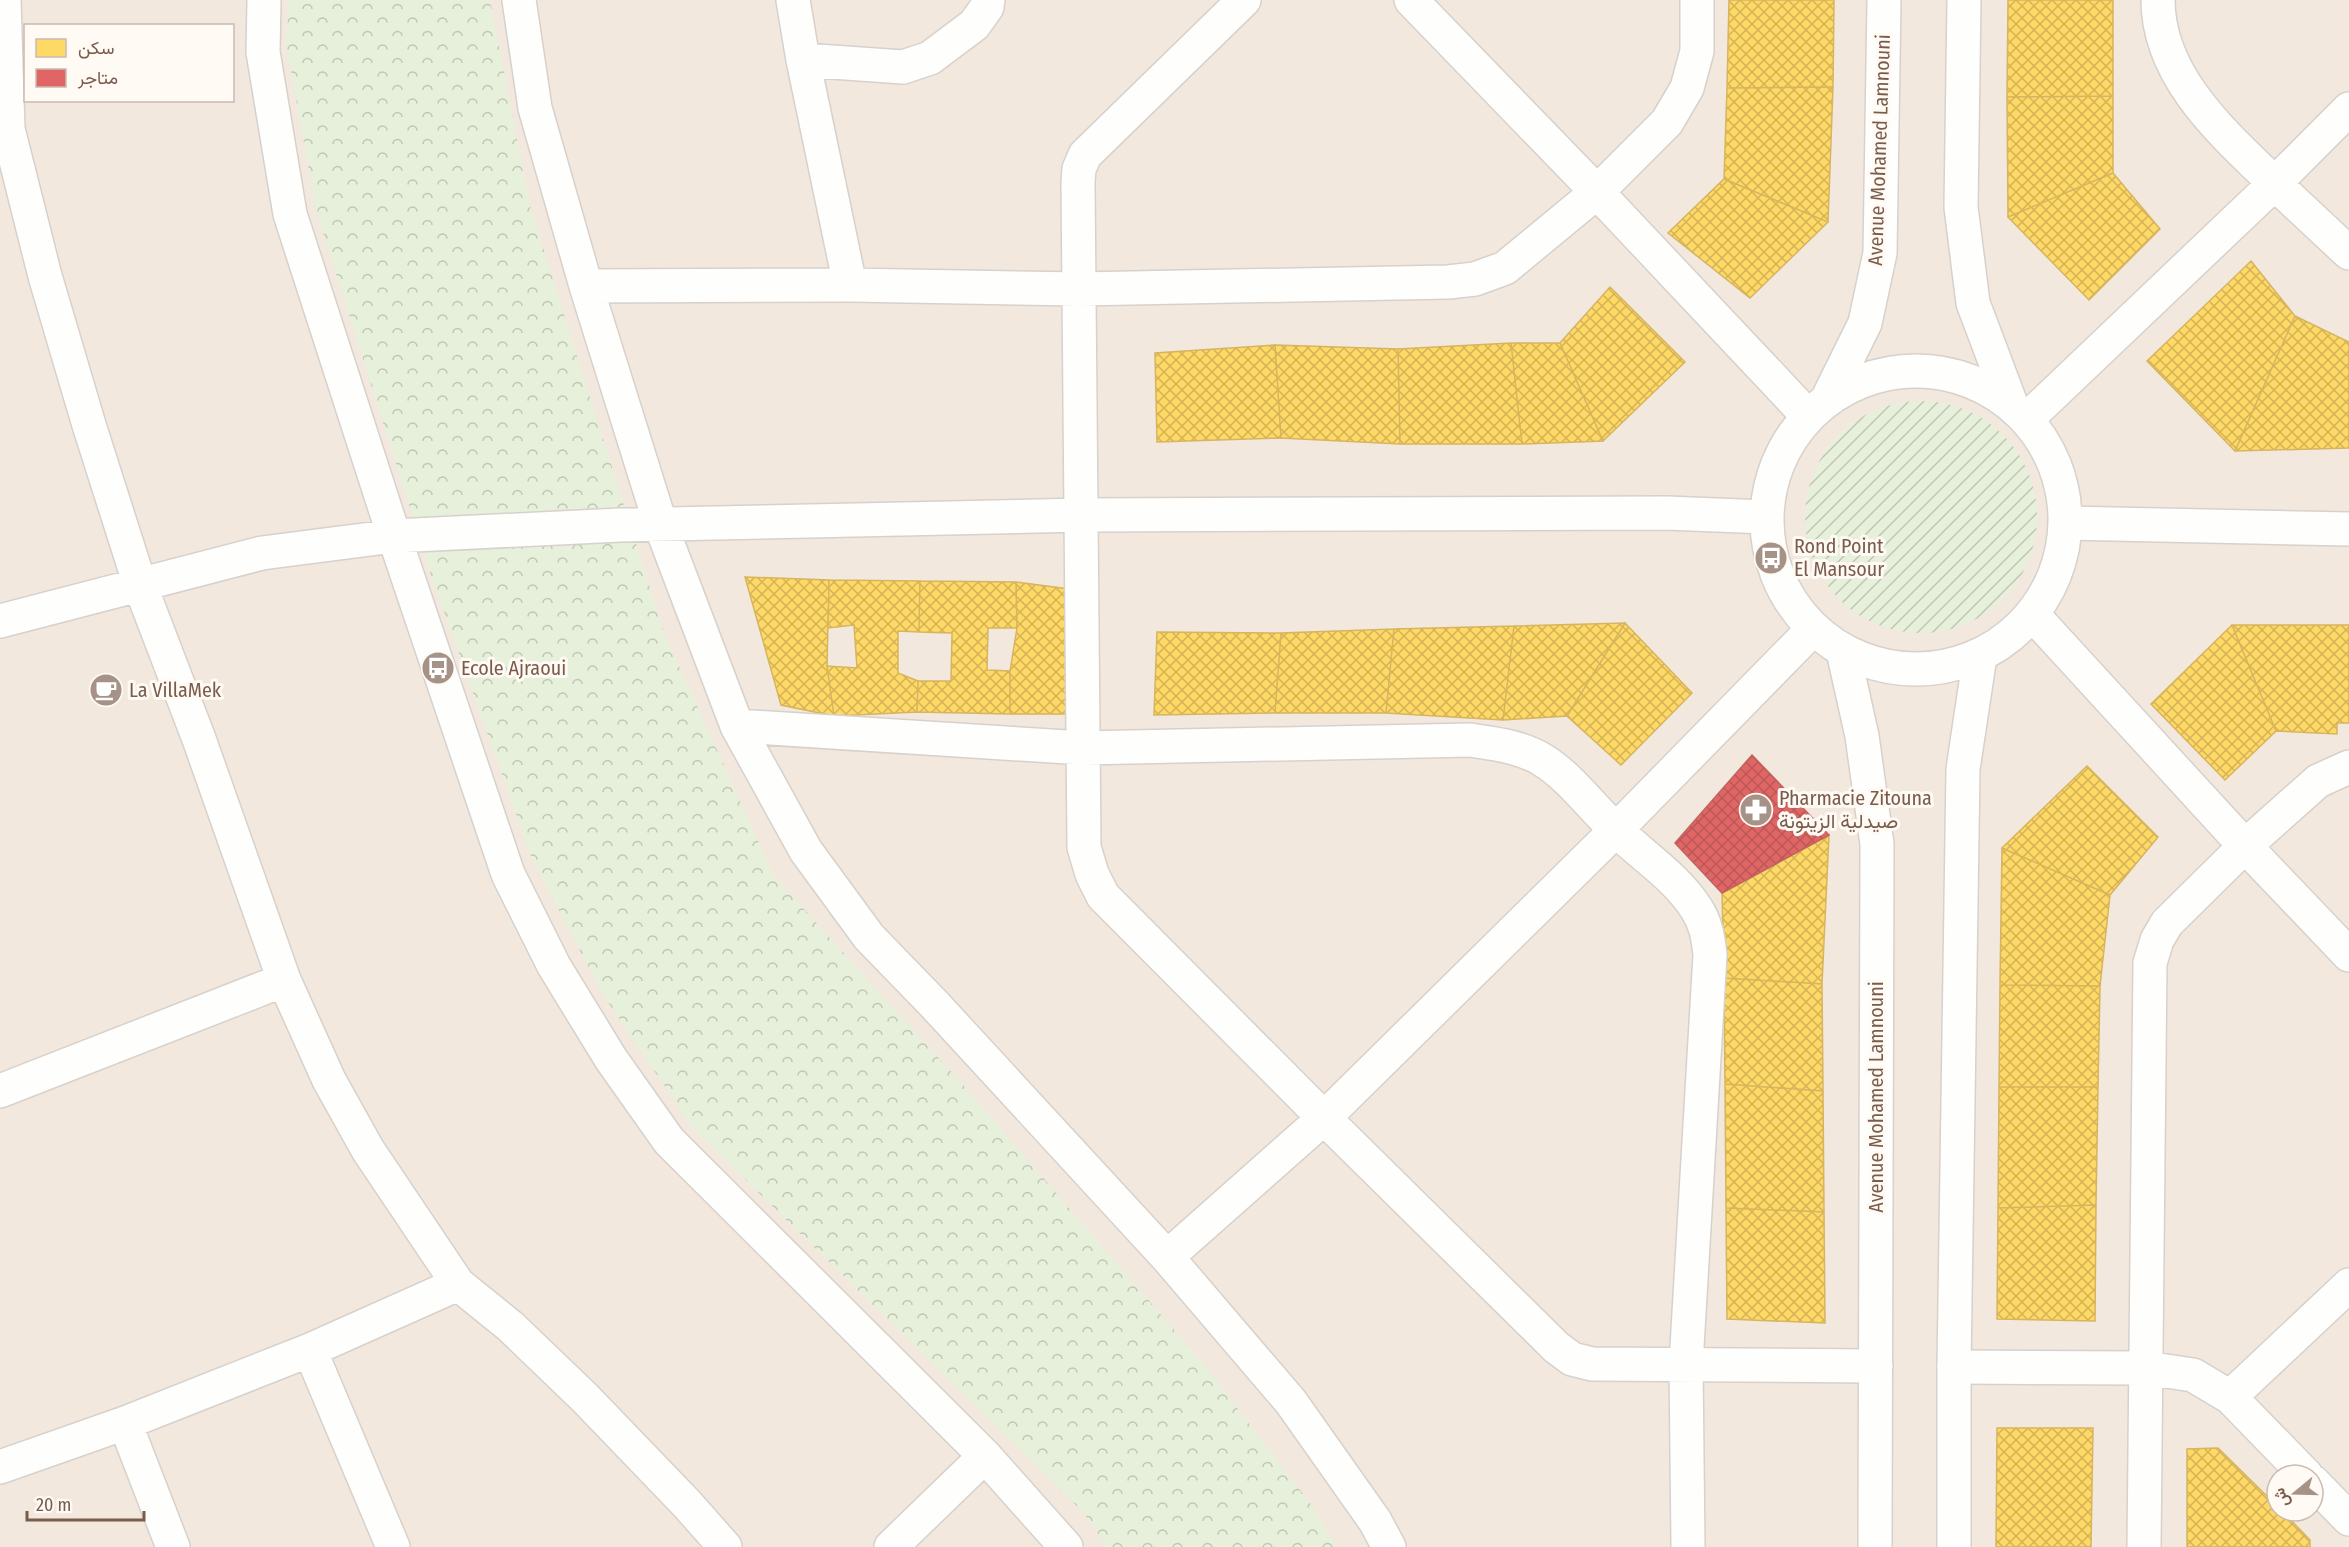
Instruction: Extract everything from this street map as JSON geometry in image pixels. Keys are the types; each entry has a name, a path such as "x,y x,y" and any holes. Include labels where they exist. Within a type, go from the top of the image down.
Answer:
{"street":[{"path":"4,0 4,131 89,425 140,585 199,739 284,980 329,1080 368,1150 458,1284 510,1326 585,1398 725,1547"},
{"path":"264,0 263,52 290,214 507,874 554,966 611,1059 669,1142 985,1456 1066,1547"},
{"path":"519,0 536,108 586,286 662,526 737,726 806,851 869,937 934,1004 1167,1257 1291,1402 1375,1521 1389,1547"},
{"path":"793,0 803,60 850,285"},
{"path":"803,60 903,67 930,58 974,25 987,7 988,0"},
{"path":"1244,0 1085,155 1080,169 1078,182 1084,847 1092,874 1103,896 1324,1118 1548,1339 1572,1359 1592,1364 1876,1366"},
{"path":"1411,0 1597,192 1818,407 1872,376 1920,370 1968,379 2019,411"},
{"path":"586,286 850,285 1080,289 1448,282 1475,279 1505,268 1597,192 1667,122 1687,88 1697,51 1697,0"},
{"name":"Avenue Mohamed Lamnouni","path":"1884,0 1880,253 1865,323 1818,407 1786,446 1772,480 1766,516 1772,558 1788,597 1813,629 1843,651 1876,665 1911,671 1946,668 1980,657 2018,632 2033,615 2051,587 2062,556 2066,523 2062,485 2049,450 2019,411"},
{"path":"1964,0 1962,218 1973,303 2019,411"},
{"path":"2158,0 2158,10 2167,46 2177,72 2195,100 2226,137 2349,253"},
{"path":"2019,411 2275,183 2349,109"},
{"path":"0,621 262,554 394,536 608,526 1082,515 1667,513 1766,516"},
{"path":"2066,523 2349,529"},
{"path":"2033,615 2245,846 2349,955"},
{"path":"1167,1257 1324,1118 1616,830 1813,629"},
{"name":"Avenue Mohamed Lamnouni","path":"1843,651 1862,736 1877,844 1875,1547"},
{"path":"1954,1547 1954,1367 1963,769 1980,657"},
{"path":"737,726 1083,748 1470,740 1508,746 1539,758 1556,769 1616,830 1683,890 1707,929 1710,955 1686,1364 1688,1547"},
{"path":"2144,1547 2150,963 2157,940 2167,923 2245,846 2318,781 2349,767"},
{"path":"0,1091 284,980"},
{"path":"0,1467 125,1423 310,1350 458,1284"},
{"path":"2230,1397 2349,1285"},
{"path":"310,1350 393,1547"},
{"path":"1954,1367 2146,1368 2193,1375 2230,1397 2294,1463"},
{"path":"125,1423 172,1547"},
{"path":"891,1547 985,1456"},
{"path":"2325,1494 2349,1519"}],"shaded area":[{"path":"0,0 2349,0 2349,1547 0,1547"}],"green space":[{"path":"289,0 490,0 530,206 664,633 774,876 964,1086 1201,1361 1316,1511 1335,1547 1107,1547 1084,1513 692,1127 602,993 532,859 431,575 316,210 286,43"},
{"path":"1921,401 1944,403 1965,410 1976,415 2003,435 2023,462 2028,473 2035,494 2037,517 2035,540 2028,561 2023,572 2003,599 1976,619 1965,624 1944,631 1921,633 1898,631 1877,624 1866,619 1839,599 1819,572 1814,561 1807,540 1805,517 1807,494 1814,473 1819,462 1839,435 1866,415 1877,410 1898,403"}],"building: سكن":[{"path":"1729,0 1834,0 1833,87 1727,88"},
{"path":"2008,0 2113,0 2113,96 2007,97"},
{"path":"1833,87 1828,222 1724,179 1727,88"},
{"path":"2113,96 2113,173 2008,217 2007,97"},
{"path":"2113,173 2160,229 2089,300 2008,217"},
{"path":"1724,179 1828,222 1750,298 1668,233"},
{"path":"2251,261 2295,316 2235,451 2147,361"},
{"path":"1610,287 1685,362 1603,441 1560,343"},
{"path":"2295,316 2349,342 2349,448 2235,451"},
{"path":"1511,343 1522,444 1400,444 1398,349"},
{"path":"1511,343 1560,343 1603,441 1522,444"},
{"path":"1275,345 1398,349 1400,444 1281,438"},
{"path":"1275,345 1281,438 1157,442 1155,353"},
{"path":"745,577 829,580 827,666 834,716 781,705"},
{"path":"829,580 920,581 919,632 898,631 898,673 918,681 917,712 834,716 827,666 857,668 854,625 828,628"},
{"path":"920,581 1016,582 1017,628 988,628 987,670 1010,671 1010,714 917,712 918,681 951,681 952,633 919,632"},
{"path":"1016,582 1069,589 1069,714 1010,714 1010,671 1017,628"},
{"path":"1625,623 1567,716 1503,720 1514,626"},
{"path":"1625,623 1692,693 1621,765 1567,716"},
{"path":"2232,625 2276,731 2225,780 2151,704"},
{"path":"2232,625 2349,625 2349,723 2337,723 2337,734 2276,731"},
{"path":"1514,626 1503,720 1386,713 1394,629"},
{"path":"1394,629 1386,713 1275,713 1281,633"},
{"path":"1157,632 1281,633 1275,713 1154,715"},
{"path":"2087,766 2158,837 2110,895 2002,848"},
{"path":"1829,835 1822,984 1724,978 1722,893"},
{"path":"2002,848 2110,895 2100,986 2000,985"},
{"path":"1724,978 1822,984 1823,1091 1725,1084"},
{"path":"2000,985 2100,986 2098,1087 1999,1087"},
{"path":"1725,1084 1823,1091 1824,1212 1726,1208"},
{"path":"1999,1087 2098,1087 2096,1205 1998,1208"},
{"path":"2096,1205 2095,1321 1997,1319 1998,1208"},
{"path":"1726,1208 1824,1212 1825,1323 1727,1319"},
{"path":"1997,1428 2093,1428 2091,1547 1996,1547"},
{"path":"2218,1448 2265,1494 2265,1523 2294,1523 2310,1540 2310,1547 2187,1547 2187,1449"}],"building: متاجر":[{"path":"1752,755 1829,835 1722,893 1675,843"}],"place":[{"name":"Rond Point El Mansour","path":"1771,558"},
{"name":"Ecole Ajraoui","path":"438,668"},
{"name":"La VillaMek","path":"106,690"},
{"name":"Pharmacie Zitouna صيدلية الزيتونة","path":"1756,810"}]}
